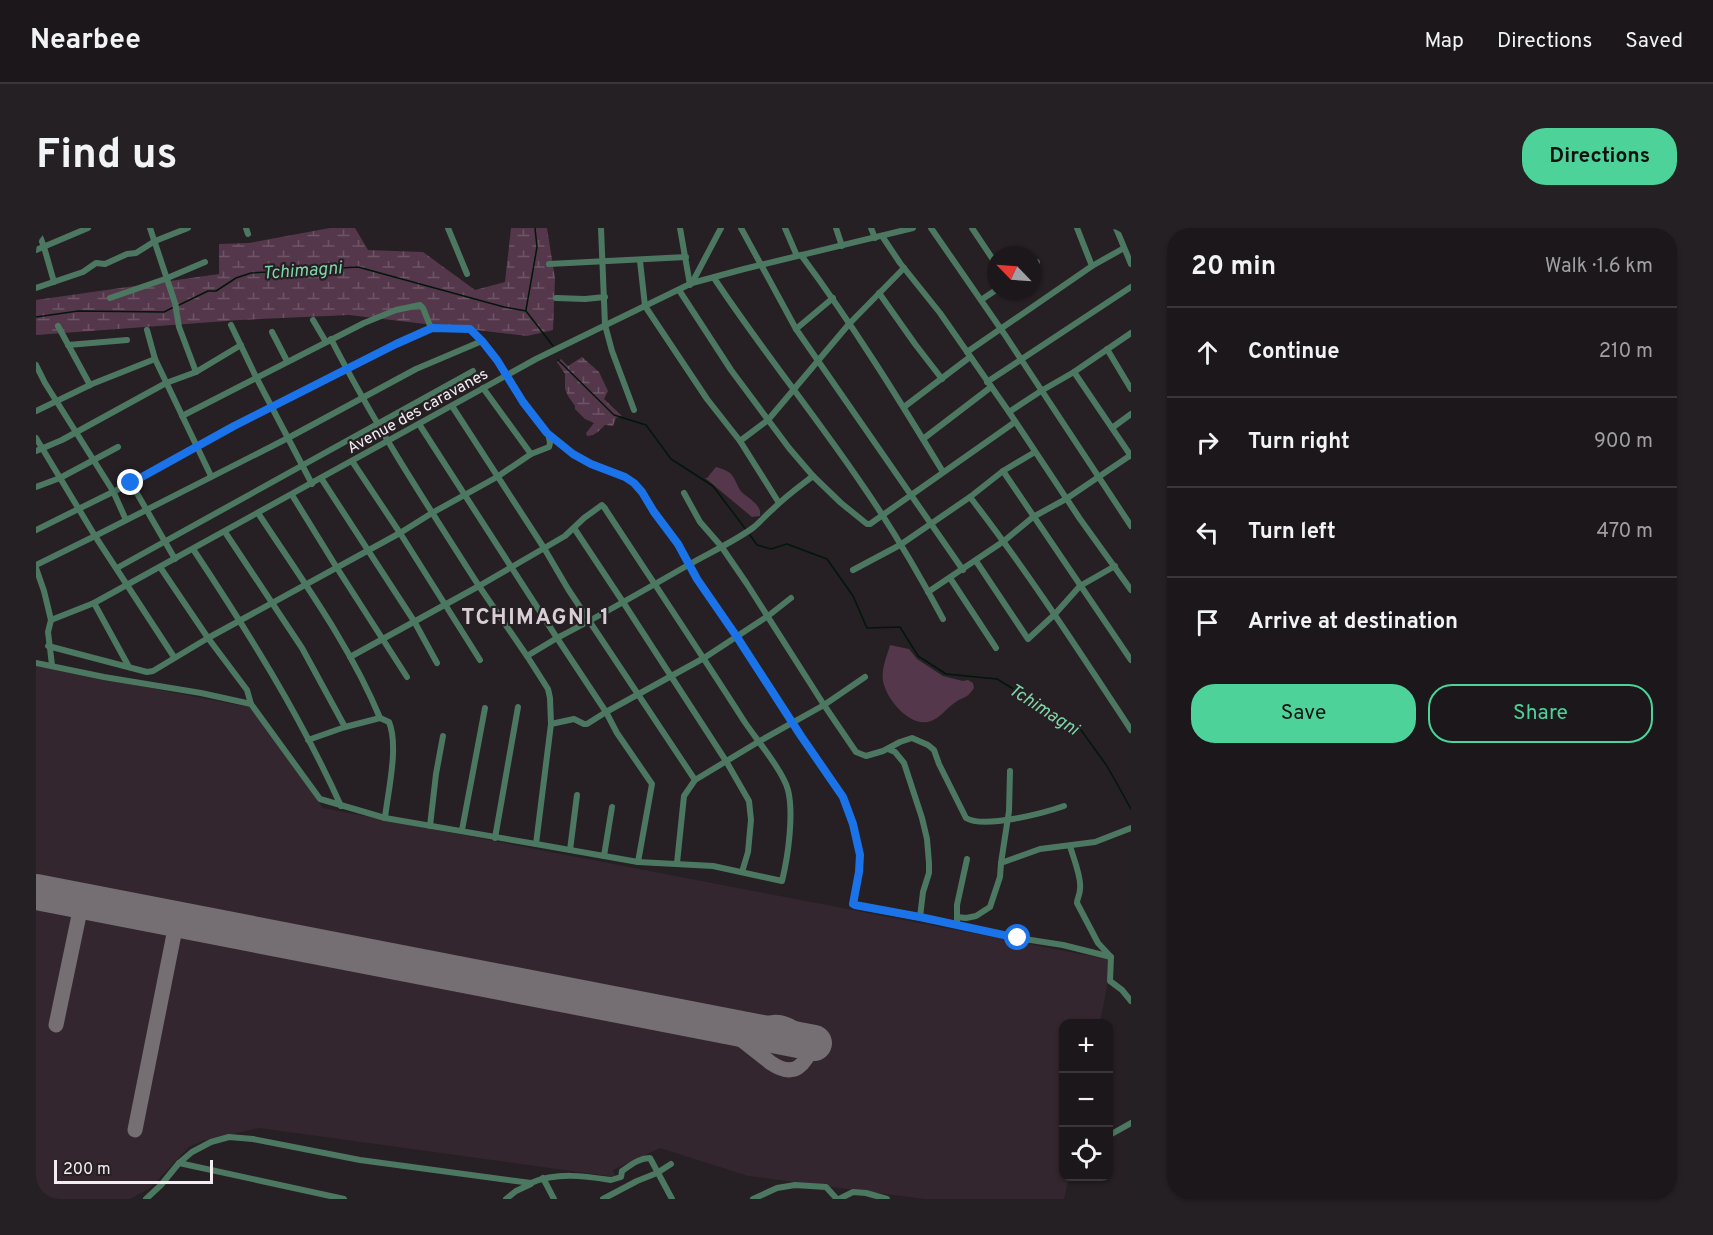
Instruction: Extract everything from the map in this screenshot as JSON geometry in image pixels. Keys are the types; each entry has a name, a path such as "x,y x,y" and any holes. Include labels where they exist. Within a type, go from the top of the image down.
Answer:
{"street":[{"path":"37,228 54,282"},
{"path":"36,250 88,228"},
{"path":"150,228 179,327 196,372"},
{"path":"36,288 83,272 96,263 105,264 136,253 188,228"},
{"path":"448,228 467,274"},
{"path":"601,228 605,326 634,410"},
{"path":"680,228 691,284"},
{"path":"691,284 722,228"},
{"path":"741,228 796,329 963,570"},
{"path":"785,228 800,256 833,298 943,472"},
{"path":"836,228 842,246"},
{"path":"871,228 927,294 1066,499 1131,590"},
{"name":"Avenue des caravanes","path":"51,620 94,603 128,585 536,359 691,284 913,228"},
{"path":"931,228 1131,526"},
{"path":"972,228 987,250"},
{"path":"1077,228 1092,266"},
{"path":"1116,228 1131,264"},
{"path":"904,407 1001,330 1092,266 1124,248"},
{"path":"549,264 686,257"},
{"path":"640,261 645,306 707,399 740,441 779,503"},
{"path":"110,298 205,262"},
{"path":"740,441 768,420 849,324 904,268"},
{"path":"714,278 739,317 863,485 943,619"},
{"path":"923,439 1020,360 1131,287"},
{"path":"680,290 731,370 768,420 813,476 863,522 870,524 1015,422"},
{"path":"879,293 942,379"},
{"path":"981,300 987,296"},
{"path":"556,298 605,297"},
{"path":"796,329 833,298"},
{"path":"182,416 286,361 396,310 420,305 432,328"},
{"path":"313,320 347,369 362,398 432,513 548,689 550,724 536,844"},
{"path":"231,325 312,484"},
{"path":"58,326 90,385"},
{"path":"36,530 131,483 197,446 396,344 432,328 470,329 482,341 547,433 573,454 634,483 690,564 697,579 843,797 849,810 860,855 853,904 1063,945 1111,957"},
{"path":"147,330 155,360 211,476"},
{"path":"272,332 286,361"},
{"path":"1009,412 1131,333"},
{"path":"68,345 127,340"},
{"path":"52,665 48,646 51,620 36,567 288,438 432,361 482,341"},
{"path":"39,449 62,440 166,383 196,372 241,345"},
{"path":"1107,350 1131,389"},
{"path":"36,411 90,385 155,360"},
{"path":"36,365 112,491 126,520"},
{"path":"117,568 473,371"},
{"path":"928,592 963,570 1033,518 1131,456 1074,372"},
{"path":"483,388 531,454"},
{"path":"452,406 695,780"},
{"path":"1112,428 1131,414"},
{"path":"419,424 652,784 638,862"},
{"path":"48,646 150,672 497,477 531,454 549,447 547,433"},
{"path":"36,438 39,449 60,478 174,657"},
{"path":"36,487 60,478 118,447"},
{"path":"853,570 900,545 970,497 1002,471 1035,452"},
{"path":"352,461 400,532 480,660"},
{"path":"1002,471 1131,659"},
{"path":"527,656 753,527 813,476"},
{"path":"321,478 414,621 437,663"},
{"path":"131,483 175,559"},
{"path":"684,493 700,522 721,546 856,752 866,756 912,738 928,745 934,750 966,818 973,821 1007,820 1031,816 1064,806"},
{"path":"292,495 407,678"},
{"path":"970,497 1055,614 1131,730"},
{"path":"160,567 208,638 247,690 250,704 320,799 385,818 462,830 495,838 648,864 677,863 713,866 782,881 789,831 789,795 785,781 602,506 584,518 565,536 350,657"},
{"path":"258,513 350,657 367,686 380,718"},
{"path":"574,528 726,761 749,801 751,810 748,852 742,872"},
{"path":"225,532 302,648 345,727"},
{"path":"193,549 294,711 341,806"},
{"path":"975,561 1026,638 1030,638 1055,614 1080,586 1114,567"},
{"path":"950,578 996,648"},
{"path":"550,724 574,718 587,724 704,658 768,616 790,598"},
{"path":"94,603 129,667"},
{"path":"36,663 250,704"},
{"path":"677,863 684,796 695,780 824,705 865,677"},
{"path":"495,838 518,707"},
{"path":"462,830 485,708"},
{"path":"308,740 380,718 389,722 394,732 394,755 385,818"},
{"path":"430,826 443,736"},
{"path":"888,749 901,757 904,763 927,839 929,863 920,917"},
{"path":"957,917 976,916 990,908 1000,877 1010,771"},
{"path":"570,850 577,795"},
{"path":"604,856 612,807"},
{"path":"1001,863 1040,849 1095,842 1131,828"},
{"path":"1070,846 1080,885 1077,903 1098,943 1111,957 1110,981 1131,1001"},
{"path":"957,925 957,905 967,860"},
{"path":"1113,1132 1131,1123"},
{"path":"146,1199 192,1152 204,1145 235,1137 360,1160 531,1184"},
{"path":"506,1199 516,1191 543,1178 576,1175 616,1180 621,1177 622,1171 643,1158 650,1158 672,1199"},
{"path":"179,1163 344,1199"},
{"path":"603,1199 671,1164"},
{"path":"543,1178 554,1199"},
{"path":"753,1199 777,1188 795,1185 826,1187 838,1199 854,1192 887,1199"}],"shaded area":[{"path":"36,666 249,707 323,808 1112,960 1101,1019 1059,1019 1059,1181 1068,1181 1064,1199 924,1199 748,1176 660,1148 613,1170 615,1176 608,1176 259,1128 205,1140 189,1147 150,1188 130,1199 36,1199"}],"green space":[{"path":"330,228 355,228 368,250 423,252 475,290 505,282 511,228 547,228 555,278 553,330 527,336 349,315 240,320 36,335 36,300 219,274 219,244 249,243"},
{"path":"582,357 599,372 608,391 604,399 622,416 616,418 613,426 605,425 590,436 586,433 594,423 585,419 575,409 565,389 565,374 557,362 561,359 568,366"},
{"path":"716,467 731,474 740,490 759,508 760,516 752,517 705,478"},
{"path":"890,645 909,649 917,659 943,676 968,680 973,683 974,688 934,720 915,721 894,704 885,688 883,672"}],"waterway":[{"path":"526,310 537,247 535,228"},
{"name":"Tchimagni","path":"179,305 208,291 216,291 236,278 251,273 358,267 526,311 553,346"},
{"name":"Tchimagni","path":"36,317 78,311 164,312 174,307"},
{"name":"Tchimagni","path":"558,360 614,415 646,425 671,459 713,486 747,531"},
{"name":"Tchimagni","path":"750,535 757,545 771,549 787,544 827,559 853,596 867,628 900,627 918,656 946,674 997,679 1081,730 1107,766 1131,809"}],"taxiway":[{"path":"56,1025 82,901"},
{"path":"135,1130 177,919"},
{"path":"724,1026 771,1063 787,1070 793,1070 803,1063 814,1043 792,1027 778,1022 762,1025 753,1031"}],"runway":[{"path":"36,892 814,1043"}],"district":[{"name":"TCHIMAGNI 1","path":"536,616"}],"route":[{"path":"131,483 234,426 396,344 432,328 470,329 497,360 523,402 547,433 573,454 591,464 613,471 634,483 678,544 710,599 843,797 849,810 860,855 853,904 1018,938"}]}
